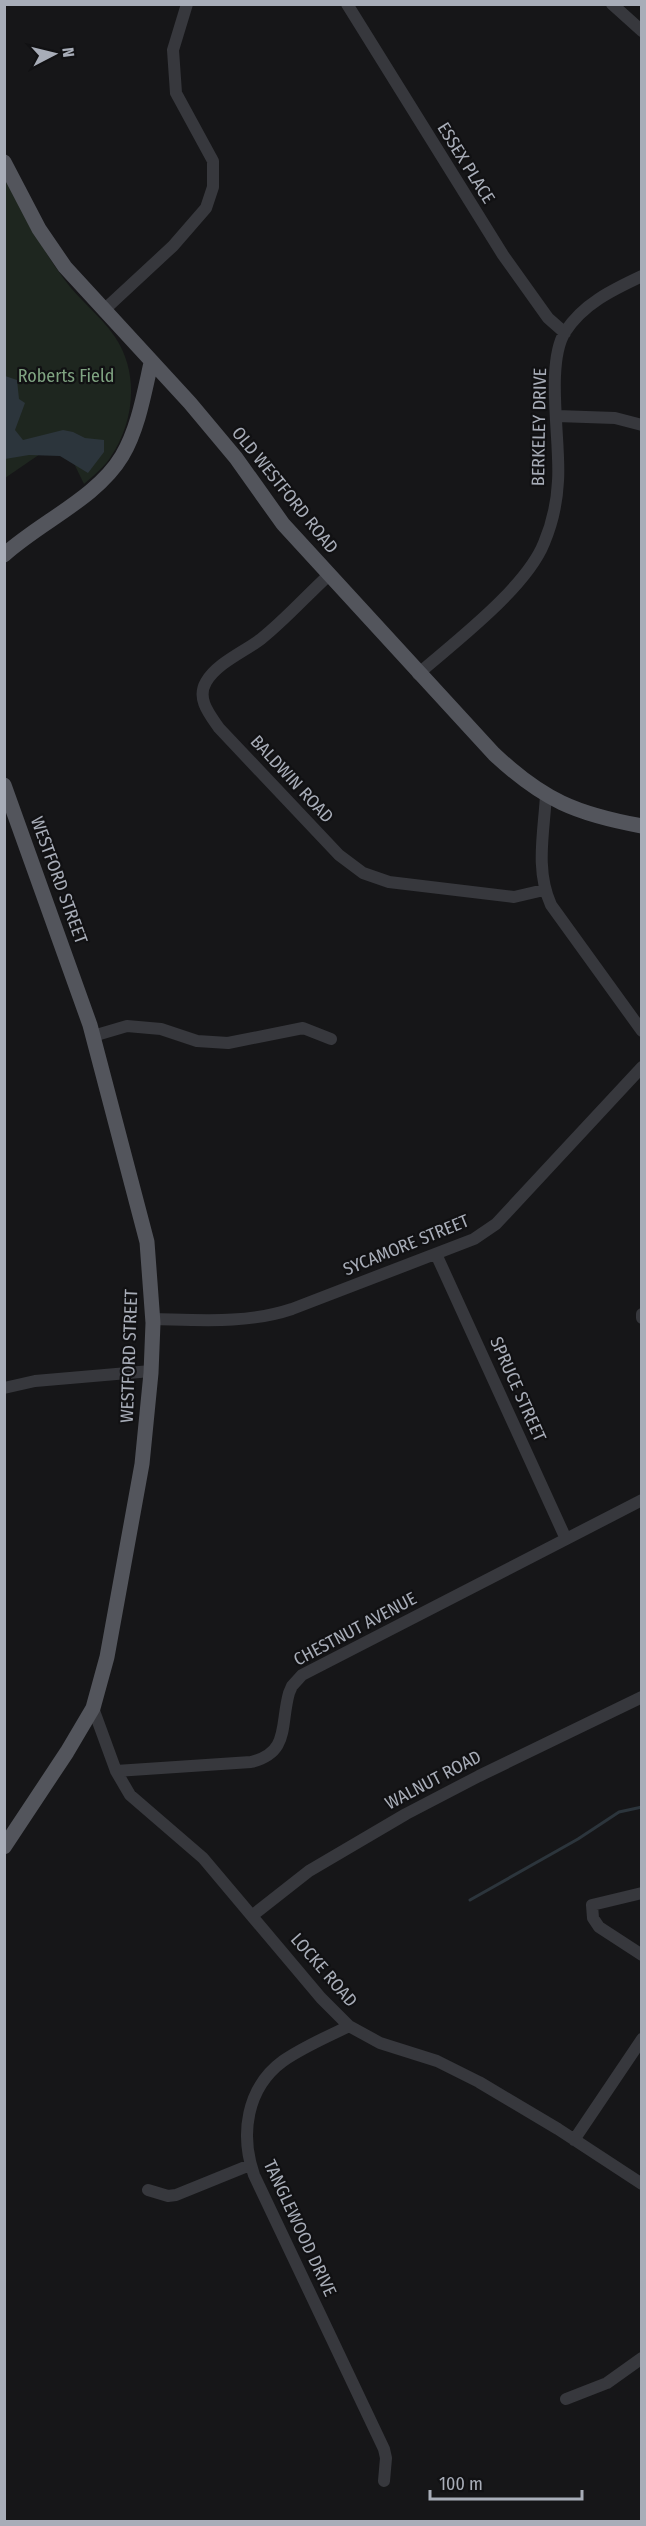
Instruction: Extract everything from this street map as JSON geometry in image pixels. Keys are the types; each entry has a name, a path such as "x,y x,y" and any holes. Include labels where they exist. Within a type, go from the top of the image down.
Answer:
{"main road":[{"name":"OLD WESTFORD ROAD","path":"4,162 39,229 65,267 190,404 236,459 283,524 418,674 494,754 524,782 566,807 593,816 642,826"},
{"path":"4,555 19,541 102,481 122,457 134,429 151,363"},
{"name":"WESTFORD STREET","path":"4,785 93,1036 147,1242 153,1319 151,1371 142,1464 107,1657 93,1708 67,1752 4,1847"}],"street":[{"path":"104,310 173,246 207,208 213,187 213,161 176,93 173,50 188,4"},
{"name":"ESSEX PLACE","path":"347,4 503,255 548,318 565,333"},
{"path":"612,4 642,31"},
{"name":"BERKELEY DRIVE","path":"418,674 507,594 531,569 540,553 552,520 558,481 558,357 565,333 592,302 642,276"},
{"path":"557,416 615,418 642,425"},
{"name":"BALDWIN ROAD","path":"329,575 261,639 215,671 206,682 202,693 205,708 323,839 339,855 363,873 389,882 514,897 544,890"},
{"path":"546,795 542,864 544,890 551,905 642,1031"},
{"path":"93,1036 127,1026 161,1029 197,1041 228,1043 303,1028 331,1039"},
{"name":"SYCAMORE STREET","path":"153,1319 236,1320 266,1317 474,1239 496,1224 642,1066"},
{"name":"SPRUCE STREET","path":"436,1254 566,1539"},
{"path":"4,1388 35,1381 151,1371"},
{"name":"CHESTNUT AVENUE","path":"116,1772 251,1762 268,1757 279,1748 289,1693 302,1675 642,1500"},
{"name":"WALNUT ROAD","path":"253,1915 309,1871 406,1814 642,1697"},
{"name":"LOCKE ROAD","path":"93,1708 116,1772 130,1795 203,1857 321,1998 349,2026 380,2043 437,2061 521,2107 642,2184"},
{"path":"642,1893 592,1905 593,1918 599,1927 642,1955"},
{"name":"TANGLEWOOD DRIVE","path":"349,2026 283,2061 262,2083 254,2097 246,2127 250,2165 384,2449 386,2458 384,2481"},
{"path":"574,2140 642,2039"},
{"path":"148,2190 168,2196 176,2195 250,2165"},
{"path":"566,2399 607,2383 642,2358"}],"green space":[{"name":"Roberts Field","path":"4,176 55,267 115,337 128,367 131,398 124,430 110,458 84,484 62,439 5,478"}],"shaded area":[{"path":"5,376 17,380 19,399 25,403 15,430 23,440 63,430 85,438 104,440 104,452 88,473 60,456 29,455 5,459"}],"waterway":[{"path":"470,1900 578,1839 619,1812 642,1807"}]}
